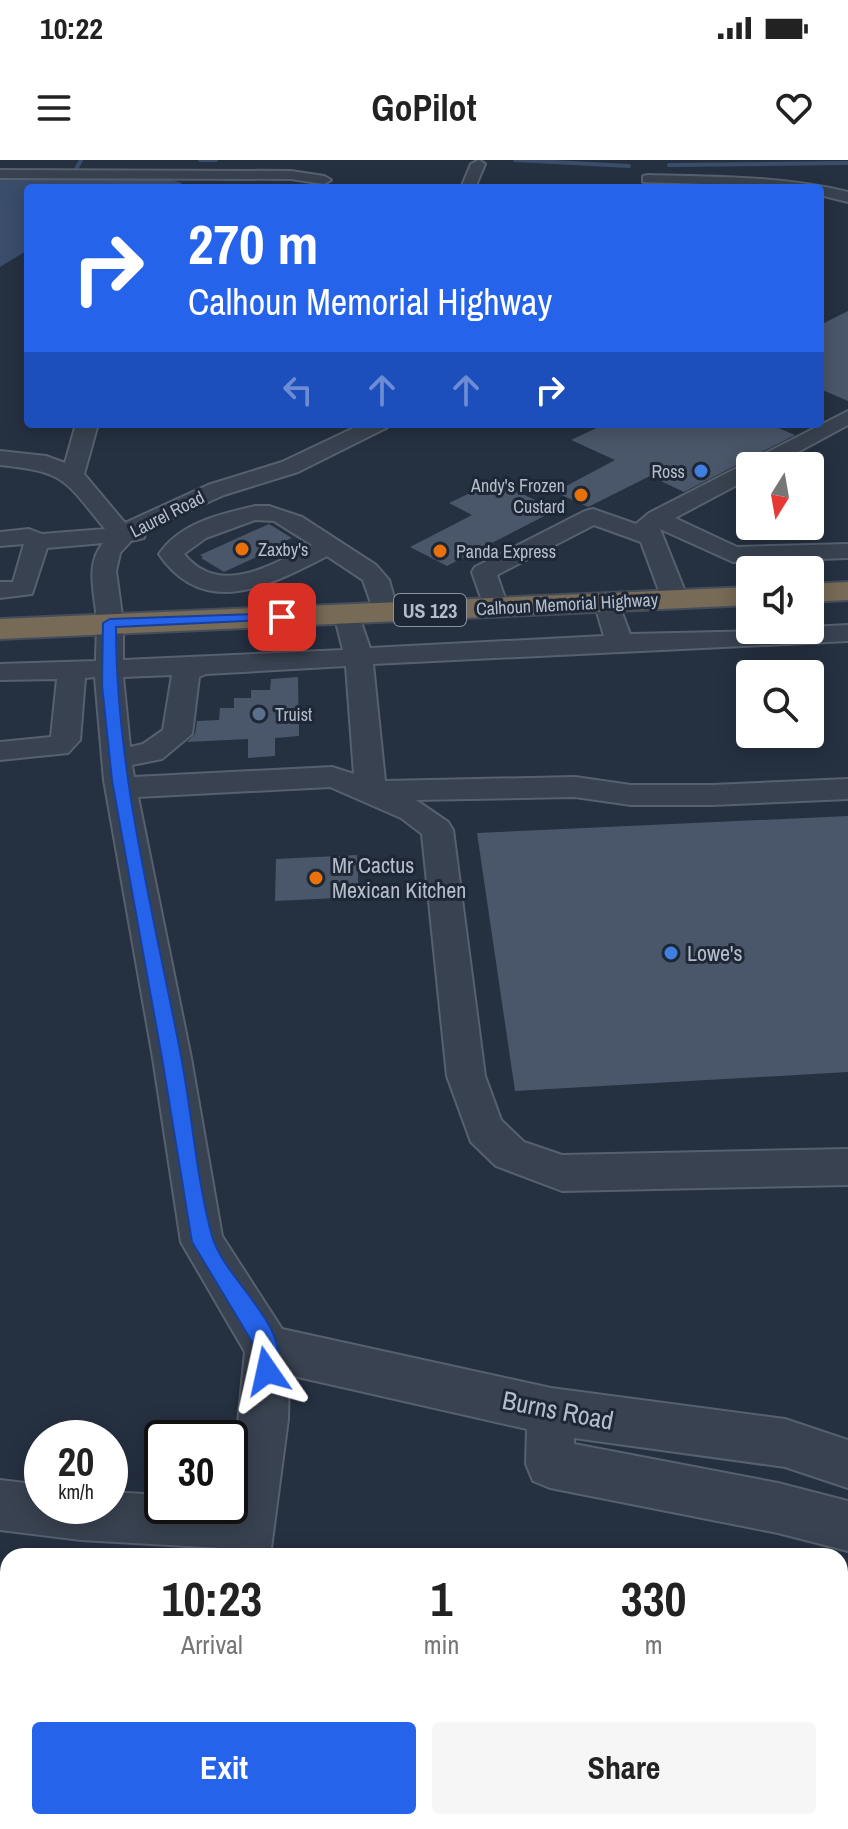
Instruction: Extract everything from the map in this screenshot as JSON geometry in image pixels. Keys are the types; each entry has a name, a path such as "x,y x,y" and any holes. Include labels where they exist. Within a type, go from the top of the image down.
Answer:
{"highway":[{"path":"824,592 848,591"},
{"name":"Calhoun Memorial Highway","path":"0,629 736,597"}],"street":[{"path":"646,161 649,183 771,184"},
{"path":"470,184 478,164"},
{"path":"0,174 291,175 320,184"},
{"path":"824,191 848,197"},
{"path":"781,452 848,417"},
{"path":"73,475 86,428"},
{"name":"Laurel Road","path":"123,535 143,533 227,497 246,483 353,430"},
{"path":"0,458 46,463 73,475 93,496 106,519 123,535"},
{"path":"653,528 736,477"},
{"name":"Laurel Road","path":"123,535 216,490 246,483"},
{"path":"326,544 247,583 216,584 179,568 171,554 180,541 202,530 248,512 274,513 326,544 374,577 385,612"},
{"path":"216,584 207,569 187,551 190,546 274,513"},
{"path":"495,607 484,572 593,516 653,528 733,555 848,551"},
{"path":"179,517 202,530"},
{"path":"653,528 675,599"},
{"path":"0,539 29,536 37,542 123,535"},
{"path":"0,1505 248,1541 264,1419 268,1348 202,1242 172,1058 119,774 104,571 108,552 123,535"},
{"path":"0,590 23,589 37,542"},
{"path":"607,602 619,643"},
{"path":"347,614 359,657 371,791"},
{"path":"0,672 201,666 848,633"},
{"path":"119,774 177,734 186,673 201,666"},
{"path":"0,751 58,746 65,740 72,670"},
{"path":"119,774 332,777 412,811 437,830 466,1076 485,1130 510,1154 562,1173 848,1167"},
{"path":"371,791 575,787 631,795 712,795 848,789"},
{"name":"Burns Road","path":"268,1348 551,1411 785,1443 848,1464"},
{"path":"551,1411 550,1464 778,1508 848,1526"}],"water":[{"path":"0,179 168,179 182,183 24,184 24,252 0,267"}],"building":[{"path":"848,311 848,401 824,391 824,323"},
{"path":"596,428 778,428 795,435 762,452 736,452 736,465 684,492 650,476 588,507 555,492 615,460 571,440"},
{"path":"495,481 556,510 447,566 410,547 472,515 449,503"},
{"name":"Zaxby's","path":"269,524 292,538 224,572 201,558 200,555"},
{"name":"Truist","path":"298,677 299,736 275,738 275,756 248,758 248,739 187,742 195,734 197,721 219,720 220,708 234,708 234,698 251,698 251,690 270,690 271,679"},
{"name":"Lowe's","path":"848,816 848,1072 515,1091 477,833"},
{"name":"Mr Cactus Mexican Kitchen","path":"357,855 359,897 275,901 276,859"}],"waterway":[{"path":"75,171 81,160"},
{"path":"200,160 216,160"},
{"path":"515,160 629,166"},
{"path":"669,165 848,163"}],"place":[{"name":"Ross","path":"701,471"},
{"name":"Andy's Frozen Custard","path":"581,495"},
{"name":"Zaxby's","path":"242,549"},
{"name":"Panda Express","path":"440,551"},
{"name":"Truist","path":"259,714"},
{"name":"Mr Cactus Mexican Kitchen","path":"316,878"},
{"name":"Lowe's","path":"671,953"}],"route":[{"path":"267,1371 268,1348 202,1242 172,1058 119,780 109,685 110,623 282,617"}]}
